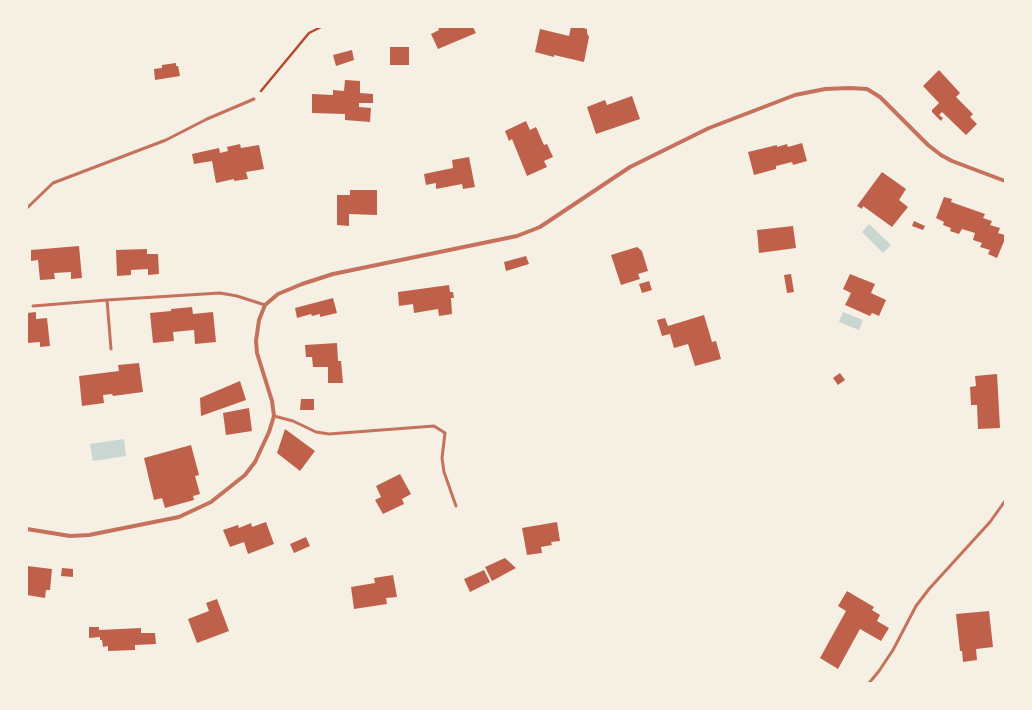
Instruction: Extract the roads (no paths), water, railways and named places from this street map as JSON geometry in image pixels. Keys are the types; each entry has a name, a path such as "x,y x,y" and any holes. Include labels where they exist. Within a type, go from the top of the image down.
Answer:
{"street":[{"path":"27,529 70,536 89,535 179,517 211,502 245,475 255,462 269,432 274,416 272,401 256,341 259,320 265,305 278,294 333,274 518,236 540,227 630,167 709,128 795,95 825,89 867,89 880,97 928,145 941,155 952,161 1005,181"}],"lane":[{"path":"27,208 53,183 166,140 207,119 254,99"},
{"path":"33,306 220,293 237,296 265,305"},
{"path":"107,300 111,349"},
{"path":"274,416 293,421 316,432 329,434 434,426 445,433 442,458 444,472 456,506"},
{"path":"869,683 893,650 916,606 929,589 990,522 1005,501"}]}
